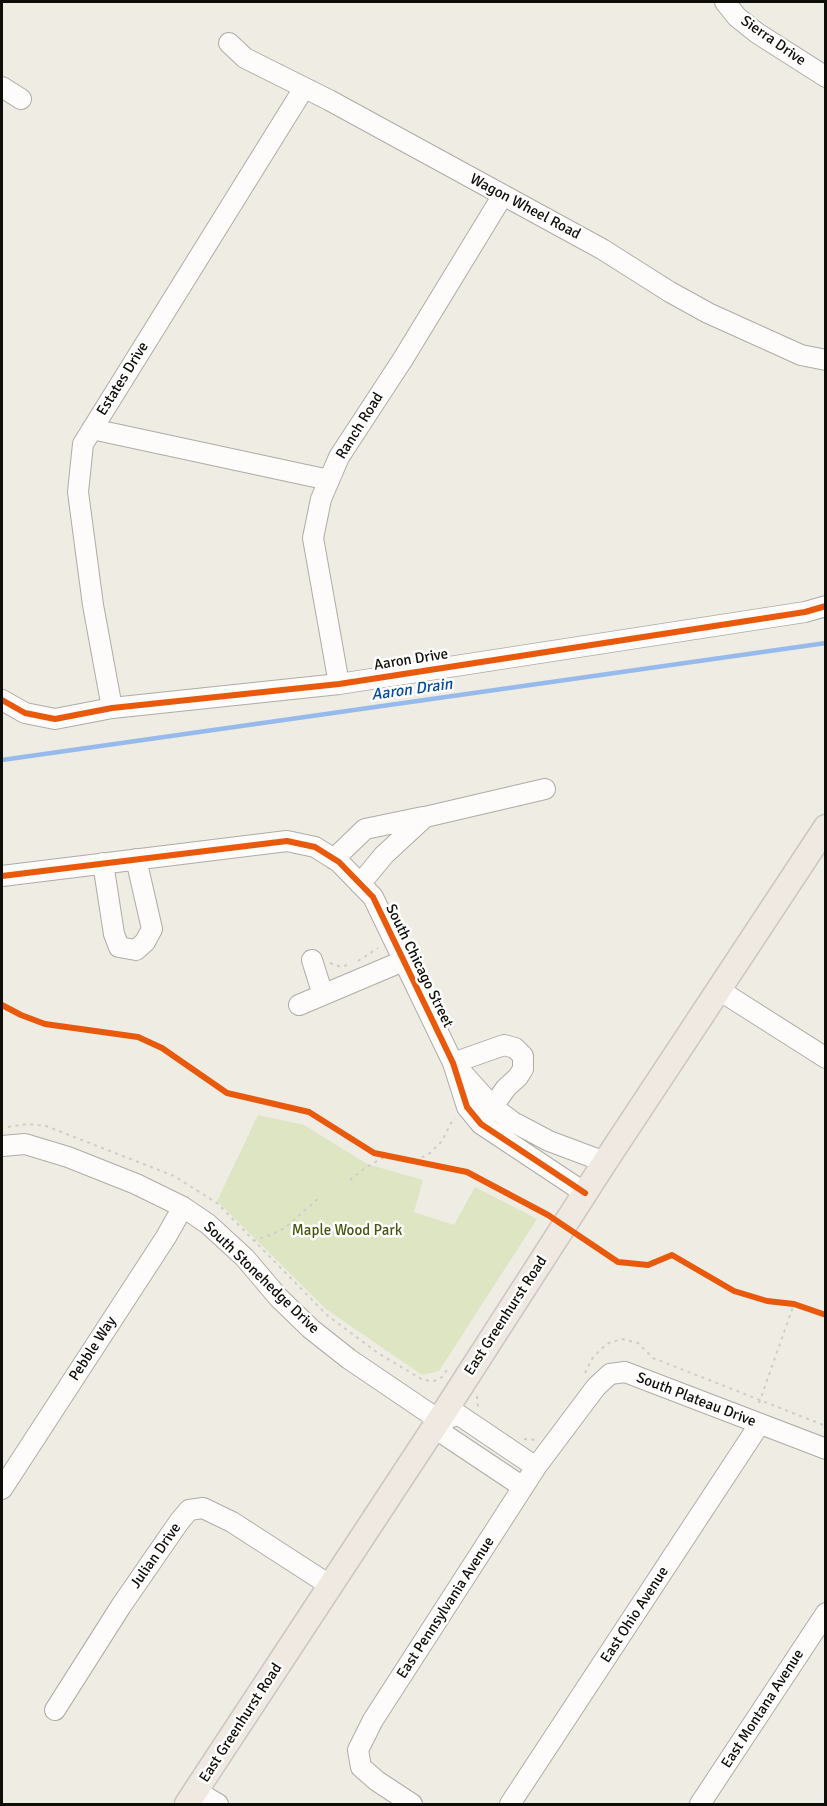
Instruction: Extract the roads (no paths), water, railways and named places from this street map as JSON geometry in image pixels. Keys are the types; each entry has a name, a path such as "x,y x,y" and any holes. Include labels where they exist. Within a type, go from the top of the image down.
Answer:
{"main road":[{"name":"East Greenhurst Road","path":"192,1798 825,827"}],"street":[{"name":"Sierra Drive","path":"725,2 737,17 757,33 825,77"},
{"name":"Wagon Wheel Road","path":"229,43 245,58 329,100 603,249 670,292 708,313 801,355 825,360"},
{"path":"2,87 21,99"},
{"name":"Estates Drive","path":"112,708 93,605 78,492 83,444 304,88"},
{"name":"Ranch Road","path":"339,684 314,538 321,499 339,457 403,359 503,195"},
{"path":"92,429 329,480"},
{"name":"Aaron Drive","path":"2,700 25,713 55,719 112,708 339,684 805,612 825,606"},
{"path":"334,859 365,829 545,789"},
{"path":"360,884 384,855 425,817"},
{"name":"South Chicago Street","path":"2,876 287,841 315,848 334,859 373,897 453,1063 468,1107 481,1124 585,1194"},
{"path":"102,863 114,934 119,947 136,950 145,942 152,929 136,859"},
{"path":"319,958 323,995"},
{"path":"298,1005 403,962"},
{"path":"719,990 825,1058"},
{"path":"453,1063 504,1045 515,1048 522,1056 524,1069 506,1088 481,1124"},
{"name":"South Chicago Street","path":"453,1063 493,1107 513,1122 549,1141 605,1162"},
{"name":"South Stonehedge Drive","path":"2,1146 25,1143 68,1157 136,1184 183,1207 208,1224 245,1258 278,1297 311,1329 349,1359 439,1419 446,1435 523,1487"},
{"name":"Pebble Way","path":"2,1489 166,1237 183,1207"},
{"name":"South Plateau Drive","path":"536,1467 596,1387 610,1374 625,1372 825,1449"},
{"path":"439,1419 459,1414 536,1467"},
{"name":"East Ohio Avenue","path":"510,1804 759,1425"},
{"name":"East Pennsylvania Avenue","path":"412,1804 376,1781 361,1767 358,1750 373,1720 536,1467"},
{"name":"Julian Drive","path":"55,1710 121,1606 189,1510 203,1508 232,1522 331,1586"},
{"name":"East Montana Avenue","path":"700,1804 825,1613"},
{"path":"192,1798 218,1804"}],"waterway":[{"name":"Aaron Drain","path":"2,760 826,643"}],"park label":[{"name":"Maple Wood Park","path":"347,1231"}]}
